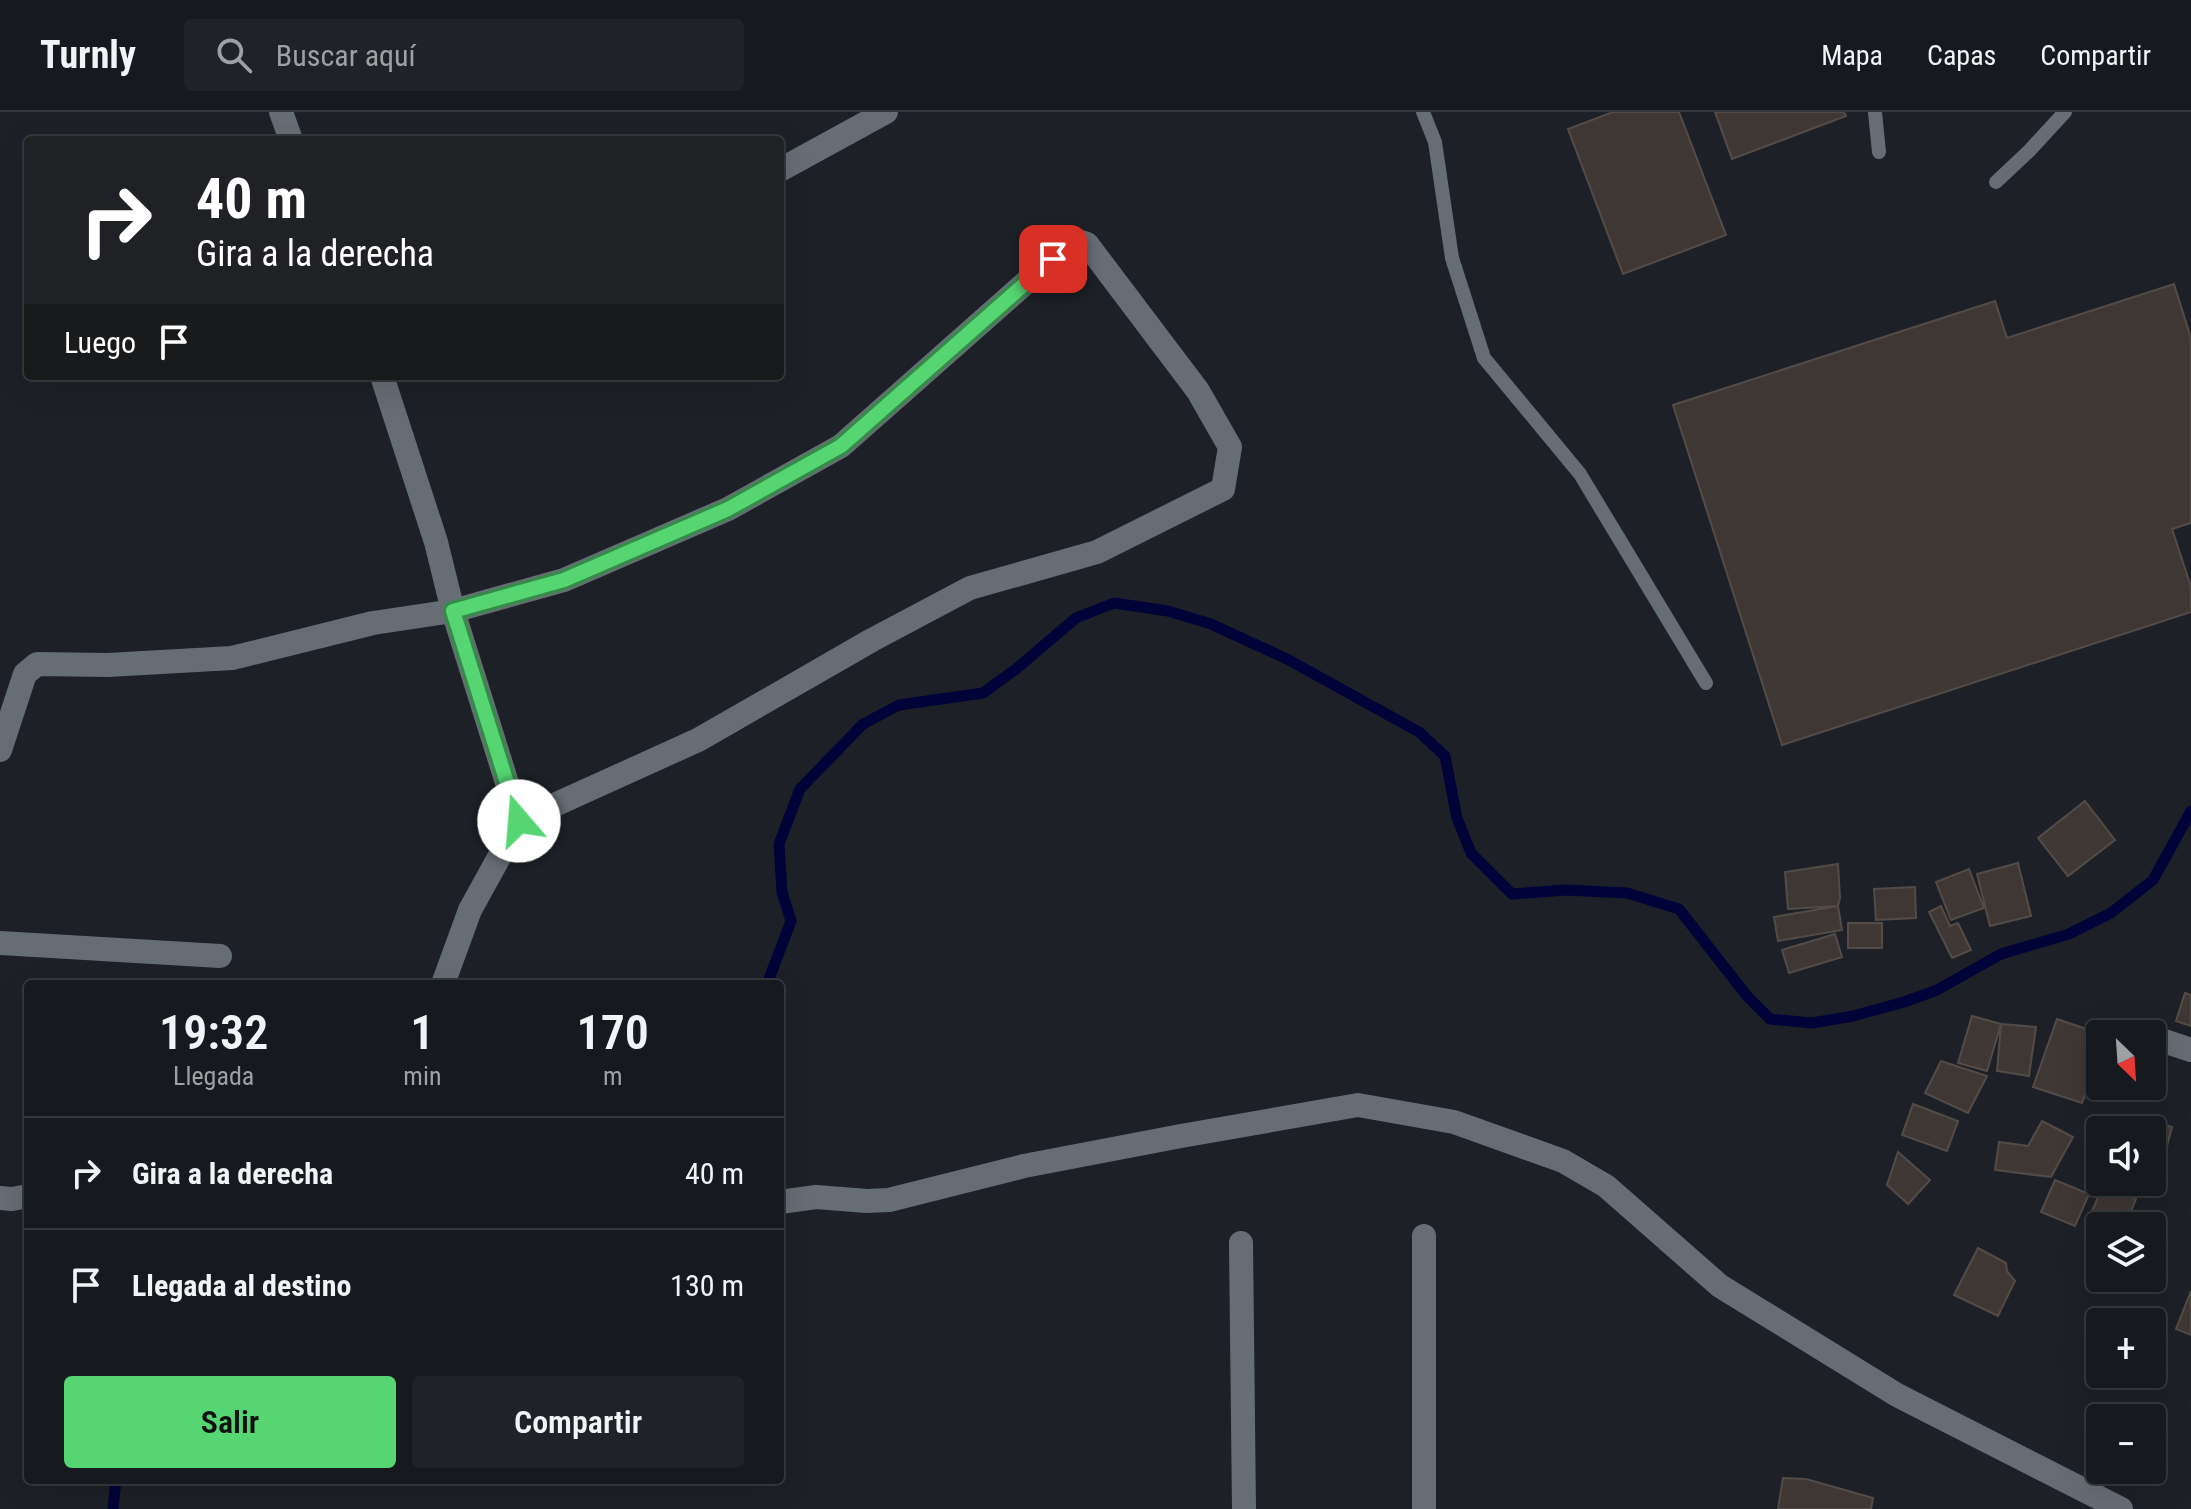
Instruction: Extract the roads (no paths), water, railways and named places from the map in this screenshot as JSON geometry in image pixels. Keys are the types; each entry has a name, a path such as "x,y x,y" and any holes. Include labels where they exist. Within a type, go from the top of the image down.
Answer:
{"street":[{"path":"281,112 290,136"},
{"path":"784,168 886,112"},
{"path":"0,750 25,674 37,664 108,665 232,658 373,623 453,611 564,580 728,509 841,446 1074,240 1087,244 1198,391 1230,447 1223,489 1097,552 970,588 872,640 698,740 519,821 470,910 444,980"},
{"path":"386,380 436,542 453,611 519,821"},
{"path":"0,943 220,956"},
{"path":"2166,1042 2191,1050"},
{"path":"784,1201 816,1197 889,1200 1024,1166 1358,1105 1454,1122 1563,1161 1606,1186 1720,1286 1897,1395 2121,1509"},
{"path":"0,1198 24,1197"},
{"path":"1424,1236 1424,1509"},
{"path":"1241,1243 1244,1509"}],"lane":[{"path":"1423,112 1435,142 1452,258 1484,358 1580,474 1706,683"},
{"path":"1875,112 1879,152"},
{"path":"1996,182 2065,112"}],"waterway":[{"path":"769,980 791,921 782,892 779,844 800,789 863,724 899,705 983,693 1076,618 1114,603 1168,611 1211,624 1287,659 1419,732 1445,756 1457,818 1471,853 1512,894 1566,890 1627,893 1679,909 1747,996 1770,1019 1812,1023 1904,1002 1937,990 2001,954 2069,934 2111,913 2153,880 2191,811"},
{"path":"113,1509 116,1484"}]}
